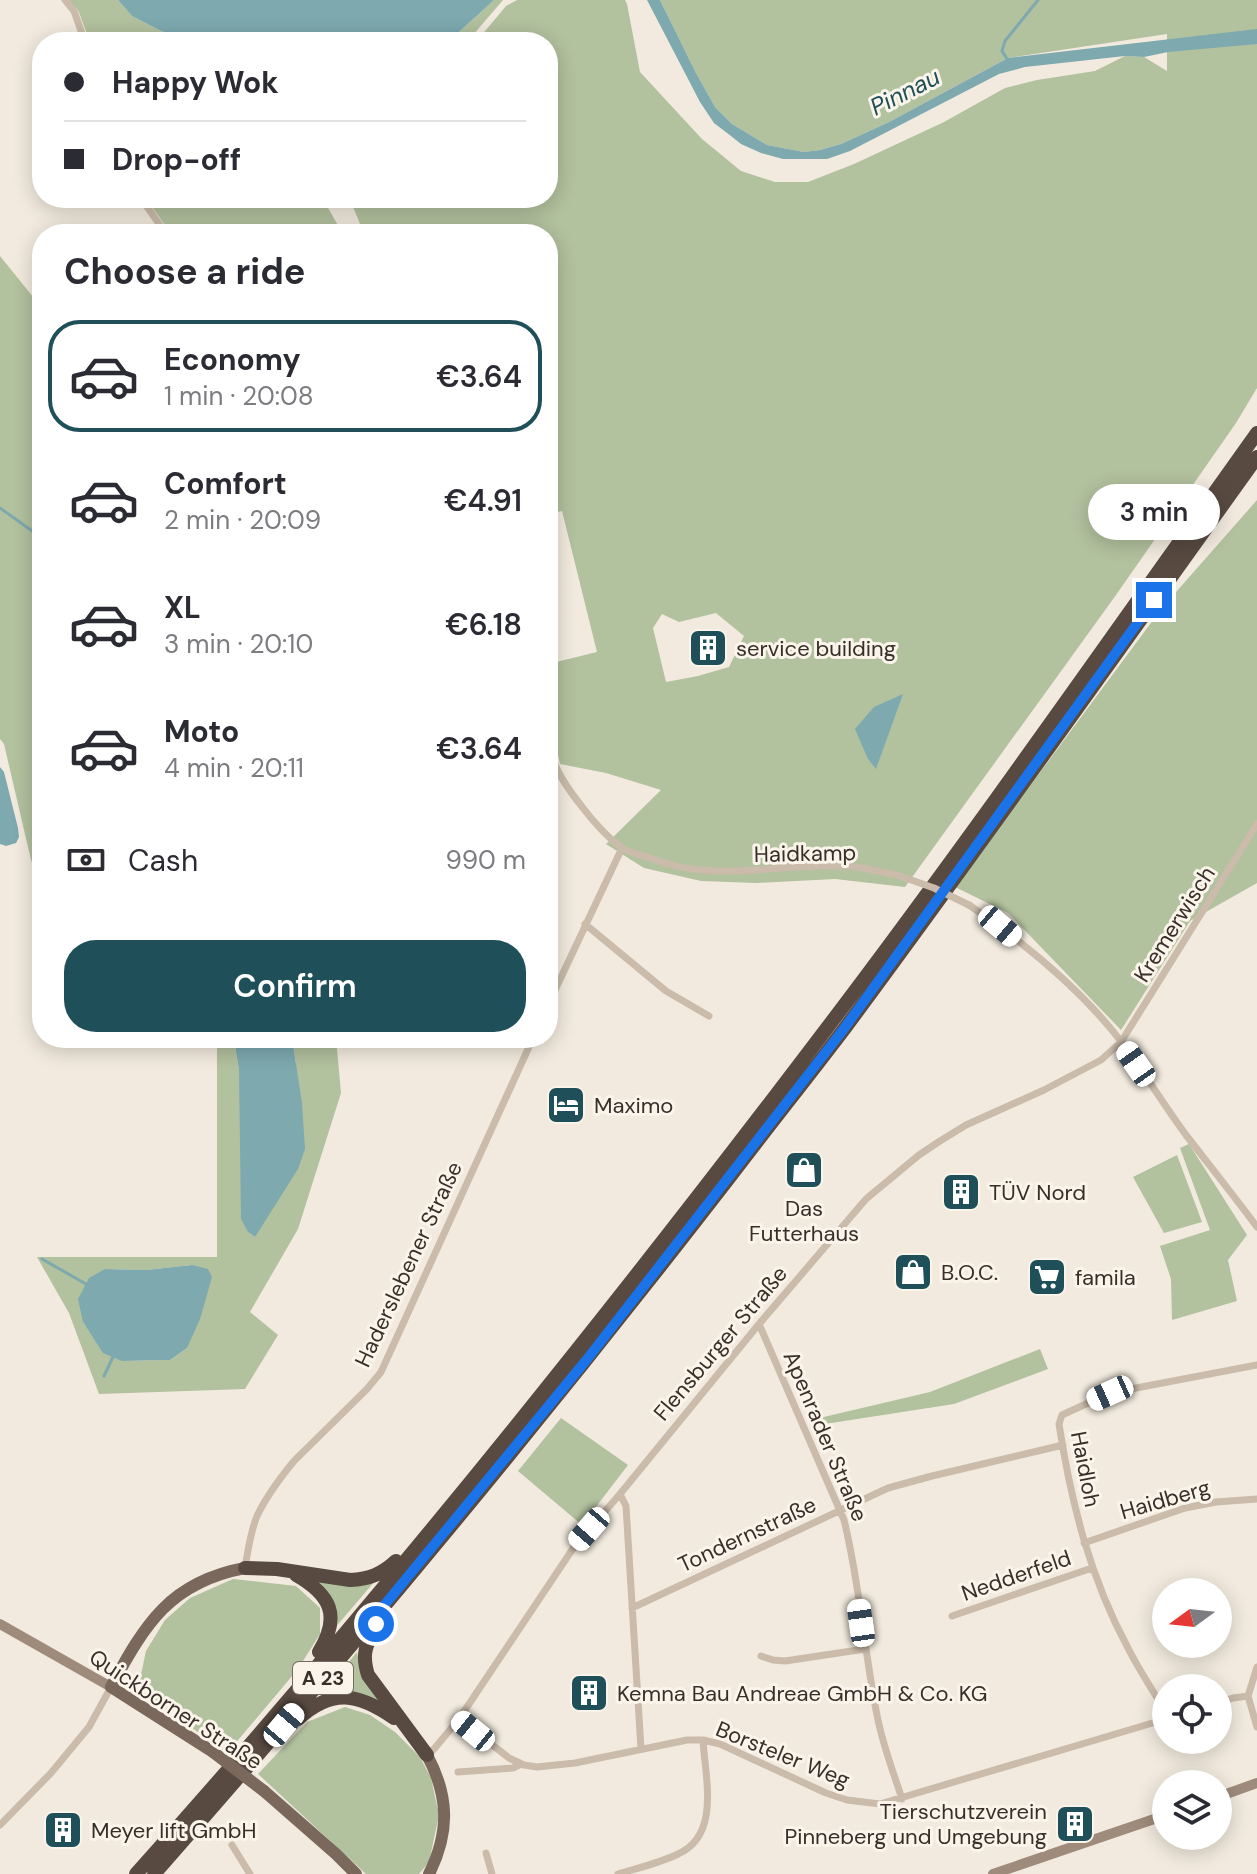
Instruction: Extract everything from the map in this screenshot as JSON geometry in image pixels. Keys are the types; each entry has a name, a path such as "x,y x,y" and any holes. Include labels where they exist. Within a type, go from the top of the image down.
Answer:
{"highway":[{"name":"A 23","path":"136,1874 435,1525 668,1234 838,1013 1257,433"},
{"name":"A 23","path":"154,1874 265,1748 588,1358 843,1030 1257,457"},
{"path":"245,1568 350,1580 373,1577 383,1573 435,1525"},
{"path":"289,1571 312,1584 331,1613 329,1636 294,1693"},
{"path":"382,1608 364,1652 364,1663 368,1675 427,1755"},
{"path":"265,1748 309,1709 334,1697 357,1699 377,1706 403,1724"}],"main road":[{"path":"111,1687 146,1627 171,1600 203,1581 245,1568"},
{"name":"Quickborner Straße","path":"0,1624 111,1687 213,1752 264,1791 356,1874"},
{"path":"427,1755 440,1786 445,1817 442,1840 429,1874"},
{"path":"1232,1792 1257,1783"},
{"path":"993,1874 1152,1820"}],"street":[{"path":"65,0 74,11 81,32"},
{"name":"Haidkamp","path":"558,773 589,816 622,848 664,864 725,873 847,866 897,875 969,905 1000,926 1090,1007 1121,1042 1257,1227"},
{"name":"Kremerwisch","path":"1121,1042 1257,824"},
{"path":"558,983 622,848"},
{"path":"585,924 666,991 709,1016"},
{"name":"Flensburger Straße","path":"427,1755 459,1719 574,1547 864,1201 909,1162 966,1125 1101,1060 1121,1042"},
{"name":"Haderslebener Straße","path":"245,1568 257,1516 283,1474 381,1372 528,1048"},
{"name":"Apenrader Straße","path":"759,1324 840,1510 850,1545 878,1719 902,1799"},
{"name":"Haidloh","path":"1152,1689 1129,1650 1092,1568 1077,1520 1059,1424 1062,1415 1110,1393 1257,1365"},
{"name":"Tondernstraße","path":"632,1608 888,1488 1063,1445"},
{"path":"620,1494 626,1506 641,1749"},
{"name":"Haidberg","path":"1084,1543 1185,1508 1257,1499"},
{"name":"Nedderfeld","path":"952,1616 1092,1568"},
{"path":"761,1656 785,1661 865,1649"},
{"path":"1257,1667 1248,1696 1257,1727"},
{"path":"0,1825 51,1773 89,1727 111,1687"},
{"path":"1232,1698 1248,1696"},
{"path":"459,1719 521,1764"},
{"name":"Borsteler Weg","path":"458,1772 513,1768 521,1764 537,1767 575,1763 687,1740 703,1740 720,1744 826,1793 847,1800 880,1804 1152,1723"},
{"path":"618,1874 681,1853 704,1828 708,1811 703,1740"},
{"path":"232,1845 250,1874"},
{"path":"486,1853 492,1874"}],"green space":[{"path":"68,0 118,0 132,16 164,32 86,32 78,10"},
{"path":"494,0 503,0 476,32 459,32"},
{"path":"517,0 625,0 640,72 702,139 741,171 775,182 808,182 944,122 1005,88 1095,71 1125,56 1144,57 1167,71 1167,34 1008,58 889,122 841,144 804,152 767,145 732,124 715,107 660,0 1257,0 1257,388 1116,595 905,887 835,879 756,883 701,881 644,868 606,844 661,790 606,773 560,764 558,662 597,652 562,511 558,512 558,224 360,224 353,208 558,208 558,32 484,32 506,6","holes":["716,613 744,636 729,667 666,682 653,628 662,614 679,622"]},
{"path":"153,208 328,208 337,224 164,224"},
{"path":"0,256 32,296 32,862 4,744 0,739"},
{"path":"1257,500 1257,883 1190,921 1121,1030 1008,913 955,887 1162,608"},
{"path":"217,1048 235,1048 248,1232 255,1237 296,1064 294,1048 337,1048 341,1093 298,1229 250,1312 278,1335 245,1389 99,1394 69,1313 37,1257 217,1257","holes":["192,1265 211,1277 187,1348 170,1360 122,1361 93,1337 83,1322 105,1269 146,1270"]},
{"path":"1189,1144 1247,1235 1228,1260 1237,1301 1172,1320 1171,1279 1160,1246 1210,1230 1180,1148"},
{"path":"1177,1155 1202,1222 1164,1233 1133,1177"},
{"path":"1040,1349 1048,1369 954,1404 812,1426 811,1420 930,1392"},
{"path":"561,1418 628,1465 582,1525 518,1471"},
{"path":"307,1578 375,1581 334,1629"},
{"path":"233,1579 296,1586 320,1608 320,1634 298,1669 228,1752 153,1702 140,1679 146,1651 165,1620 190,1598"},
{"path":"357,1652 362,1677 379,1702 319,1698"},
{"path":"345,1707 370,1715 395,1732 420,1757 431,1778 439,1815 429,1862 419,1874 366,1874 258,1774 307,1722"}],"water":[{"path":"118,0 494,0 459,32 164,32 132,16"},
{"path":"647,0 660,0 715,107 732,124 767,145 804,152 841,144 889,122 1008,58 1257,29 1257,44 1025,67 999,74 850,151 827,159 783,159 741,144 714,123"},
{"path":"903,694 876,769 868,759 855,729 874,707"},
{"path":"0,767 4,772 19,837 16,843 6,846 0,844"},
{"path":"235,1048 294,1048 302,1103 305,1149 298,1169 255,1237 248,1232 241,1219 239,1070"},
{"path":"192,1265 208,1269 212,1277 200,1319 187,1348 170,1360 122,1361 103,1353 83,1322 78,1299 89,1278 105,1269 146,1270"}],"waterway":[{"path":"1009,62 1002,51 1005,41 1038,0"},
{"path":"0,508 32,531"},
{"path":"42,1259 86,1284"},
{"path":"104,1376 113,1357"}],"place":[{"name":"service building","path":"708,648"},
{"name":"Maximo","path":"566,1105"},
{"name":"Das Futterhaus","path":"804,1170"},
{"name":"TÜV Nord","path":"961,1192"},
{"name":"B.O.C.","path":"913,1272"},
{"name":"famila","path":"1047,1277"},
{"name":"Kemna Bau Andreae GmbH & Co. KG","path":"589,1693"},
{"name":"Tierschutzverein Pinneberg und Umgebung","path":"1075,1824"},
{"name":"Meyer lift GmbH","path":"63,1830"}],"route":[{"path":"376,1624 382,1608 588,1358 843,1030 1154,600"}],"water label":[{"name":"Pinnau","path":"905,92"}]}
